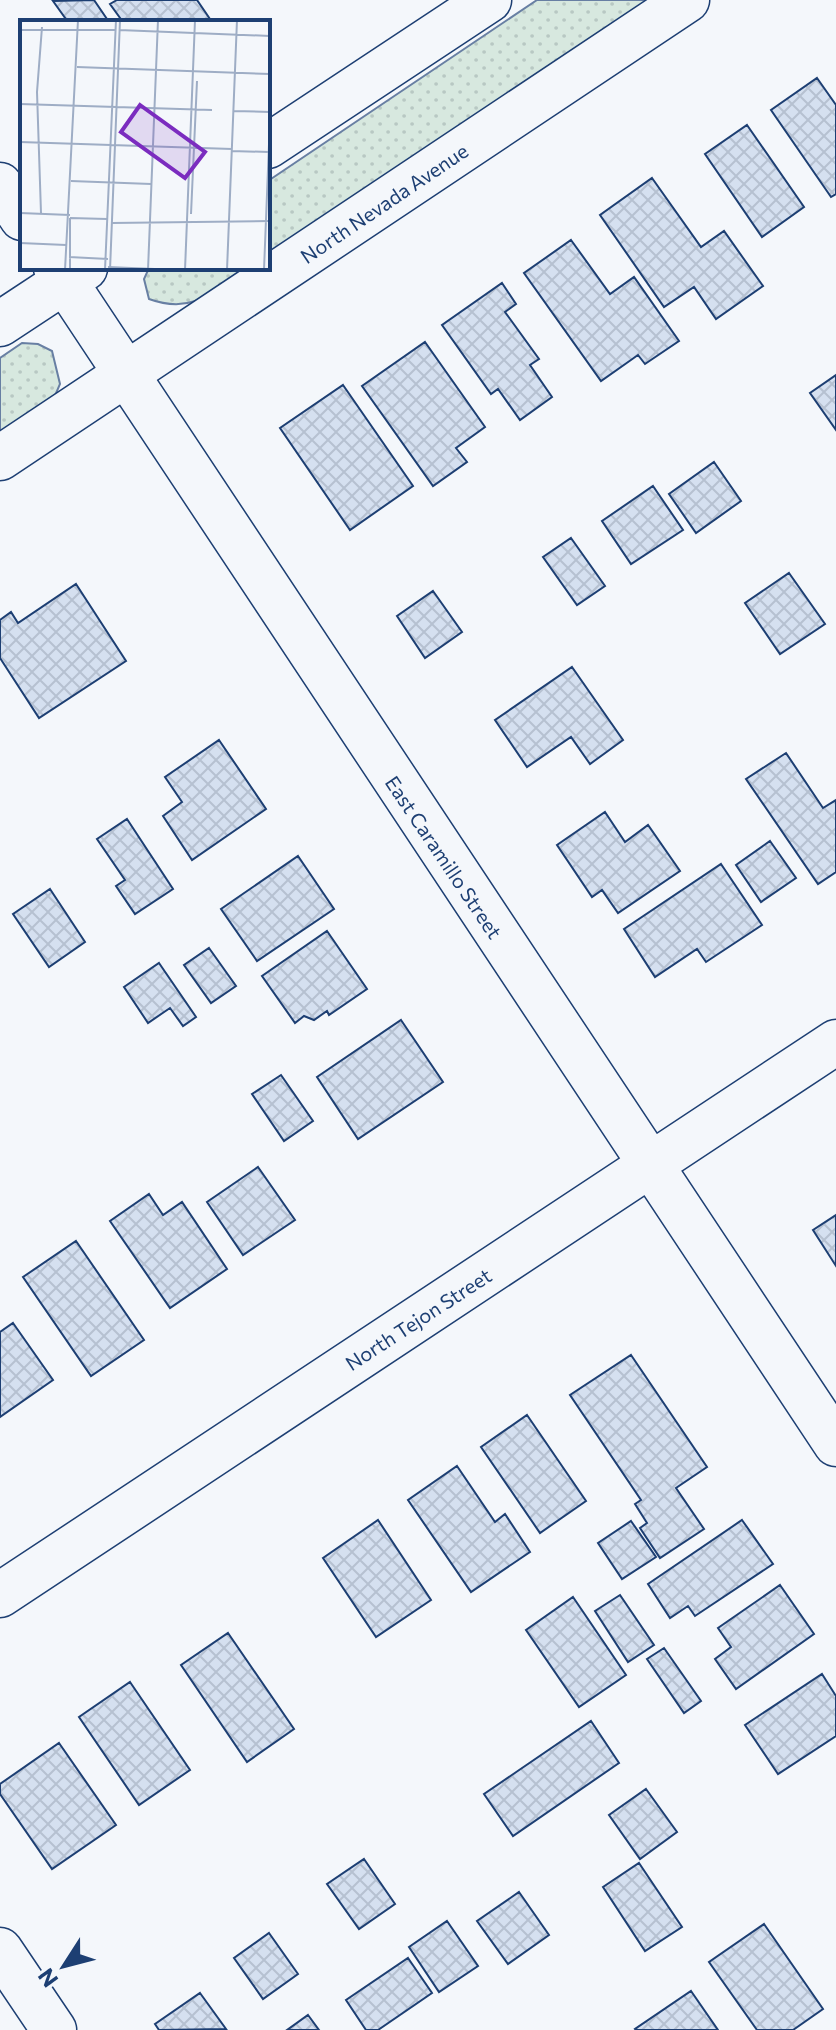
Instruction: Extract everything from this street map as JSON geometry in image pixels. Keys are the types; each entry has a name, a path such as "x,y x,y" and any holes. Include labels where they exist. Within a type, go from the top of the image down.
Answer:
{"street":[{"path":"270,145 489,0"},
{"name":"North Nevada Avenue","path":"0,458 687,0"},
{"path":"0,185 20,215"},
{"path":"0,324 68,272"},
{"name":"East Caramillo Street","path":"68,272 125,376 836,1444"},
{"name":"North Tejon Street","path":"0,1595 836,1042"},
{"path":"0,1950 54,2030"}],"shaded area":[{"path":"537,0 649,0 270,253 270,180"},
{"path":"148,270 244,270 212,293 190,303 164,303 149,299 144,279"},
{"path":"22,343 38,344 52,351 60,384 54,398 0,433 0,358"}],"building":[{"path":"94,0 108,20 67,20 53,1"},
{"path":"117,0 197,0 211,20 122,20 110,4"},
{"path":"817,78 836,105 836,194 831,197 771,110"},
{"path":"747,125 804,207 762,237 705,154"},
{"path":"652,178 701,247 724,231 763,286 716,319 694,287 664,307 600,215"},
{"path":"571,240 610,294 634,277 679,341 645,364 638,355 601,381 524,273"},
{"path":"502,283 516,304 505,312 539,359 530,365 552,397 520,420 498,389 491,394 442,325"},
{"path":"425,342 485,427 456,448 467,462 433,486 362,386"},
{"path":"836,375 836,430 810,393"},
{"path":"343,385 413,486 350,530 280,428"},
{"path":"714,462 741,501 696,533 669,494"},
{"path":"653,486 683,530 631,564 602,521"},
{"path":"571,538 605,586 577,605 543,557"},
{"path":"789,573 825,624 780,654 745,603"},
{"path":"76,584 126,661 39,718 0,658 0,620 11,612 18,623"},
{"path":"433,591 462,632 425,658 397,616"},
{"path":"572,667 623,740 590,764 571,737 527,767 495,720"},
{"path":"219,740 266,809 192,860 163,816 182,802 165,777"},
{"path":"786,753 823,808 836,800 836,872 818,884 746,779"},
{"path":"605,812 625,842 648,825 680,871 618,913 602,890 592,897 557,845"},
{"path":"127,819 173,889 135,914 116,886 125,880 97,839"},
{"path":"770,841 796,878 761,902 736,865"},
{"path":"298,856 334,909 257,961 221,909"},
{"path":"721,864 762,925 706,962 697,949 655,977 624,929"},
{"path":"50,889 85,942 49,967 13,914"},
{"path":"327,931 367,989 329,1015 327,1011 314,1020 304,1016 295,1023 262,976"},
{"path":"209,948 236,986 211,1003 184,965"},
{"path":"159,963 196,1017 183,1026 170,1008 148,1023 124,987"},
{"path":"401,1020 443,1082 358,1139 317,1077"},
{"path":"281,1075 313,1121 284,1141 252,1094"},
{"path":"258,1167 295,1220 243,1255 207,1202"},
{"path":"149,1194 163,1215 182,1202 227,1269 170,1308 110,1221"},
{"path":"836,1215 836,1266 813,1230"},
{"path":"76,1241 144,1340 91,1376 23,1277"},
{"path":"13,1323 53,1380 0,1417 0,1332"},
{"path":"631,1355 707,1467 676,1488 704,1529 660,1558 640,1528 647,1523 635,1504 641,1500 570,1395"},
{"path":"527,1415 586,1501 540,1533 481,1447"},
{"path":"457,1466 495,1522 505,1514 530,1552 471,1592 408,1500"},
{"path":"378,1520 431,1600 376,1637 323,1558"},
{"path":"742,1520 773,1564 695,1616 688,1606 670,1618 648,1584"},
{"path":"631,1521 656,1557 622,1579 598,1543"},
{"path":"780,1585 814,1634 736,1689 715,1659 731,1647 718,1628"},
{"path":"620,1595 654,1645 628,1662 595,1611"},
{"path":"573,1597 626,1675 579,1707 526,1630"},
{"path":"228,1633 294,1729 247,1762 181,1665"},
{"path":"664,1648 701,1701 684,1713 647,1659"},
{"path":"822,1674 836,1696 836,1736 778,1774 745,1725"},
{"path":"130,1682 190,1770 139,1805 79,1717"},
{"path":"591,1721 619,1763 513,1836 484,1794"},
{"path":"59,1743 116,1825 52,1869 0,1794 0,1784"},
{"path":"646,1789 677,1832 640,1859 609,1815"},
{"path":"364,1859 395,1904 359,1929 327,1884"},
{"path":"639,1863 682,1927 645,1951 603,1887"},
{"path":"519,1892 549,1935 508,1964 477,1921"},
{"path":"447,1921 478,1966 439,1992 409,1947"},
{"path":"764,1924 823,2009 793,2030 757,2030 709,1962"},
{"path":"269,1933 298,1974 263,1999 234,1958"},
{"path":"408,1958 432,1993 378,2030 366,2030 346,2000"},
{"path":"691,1991 718,2030 635,2029"},
{"path":"200,1993 226,2029 159,2030 155,2024"},
{"path":"308,2015 319,2030 287,2030"}]}
